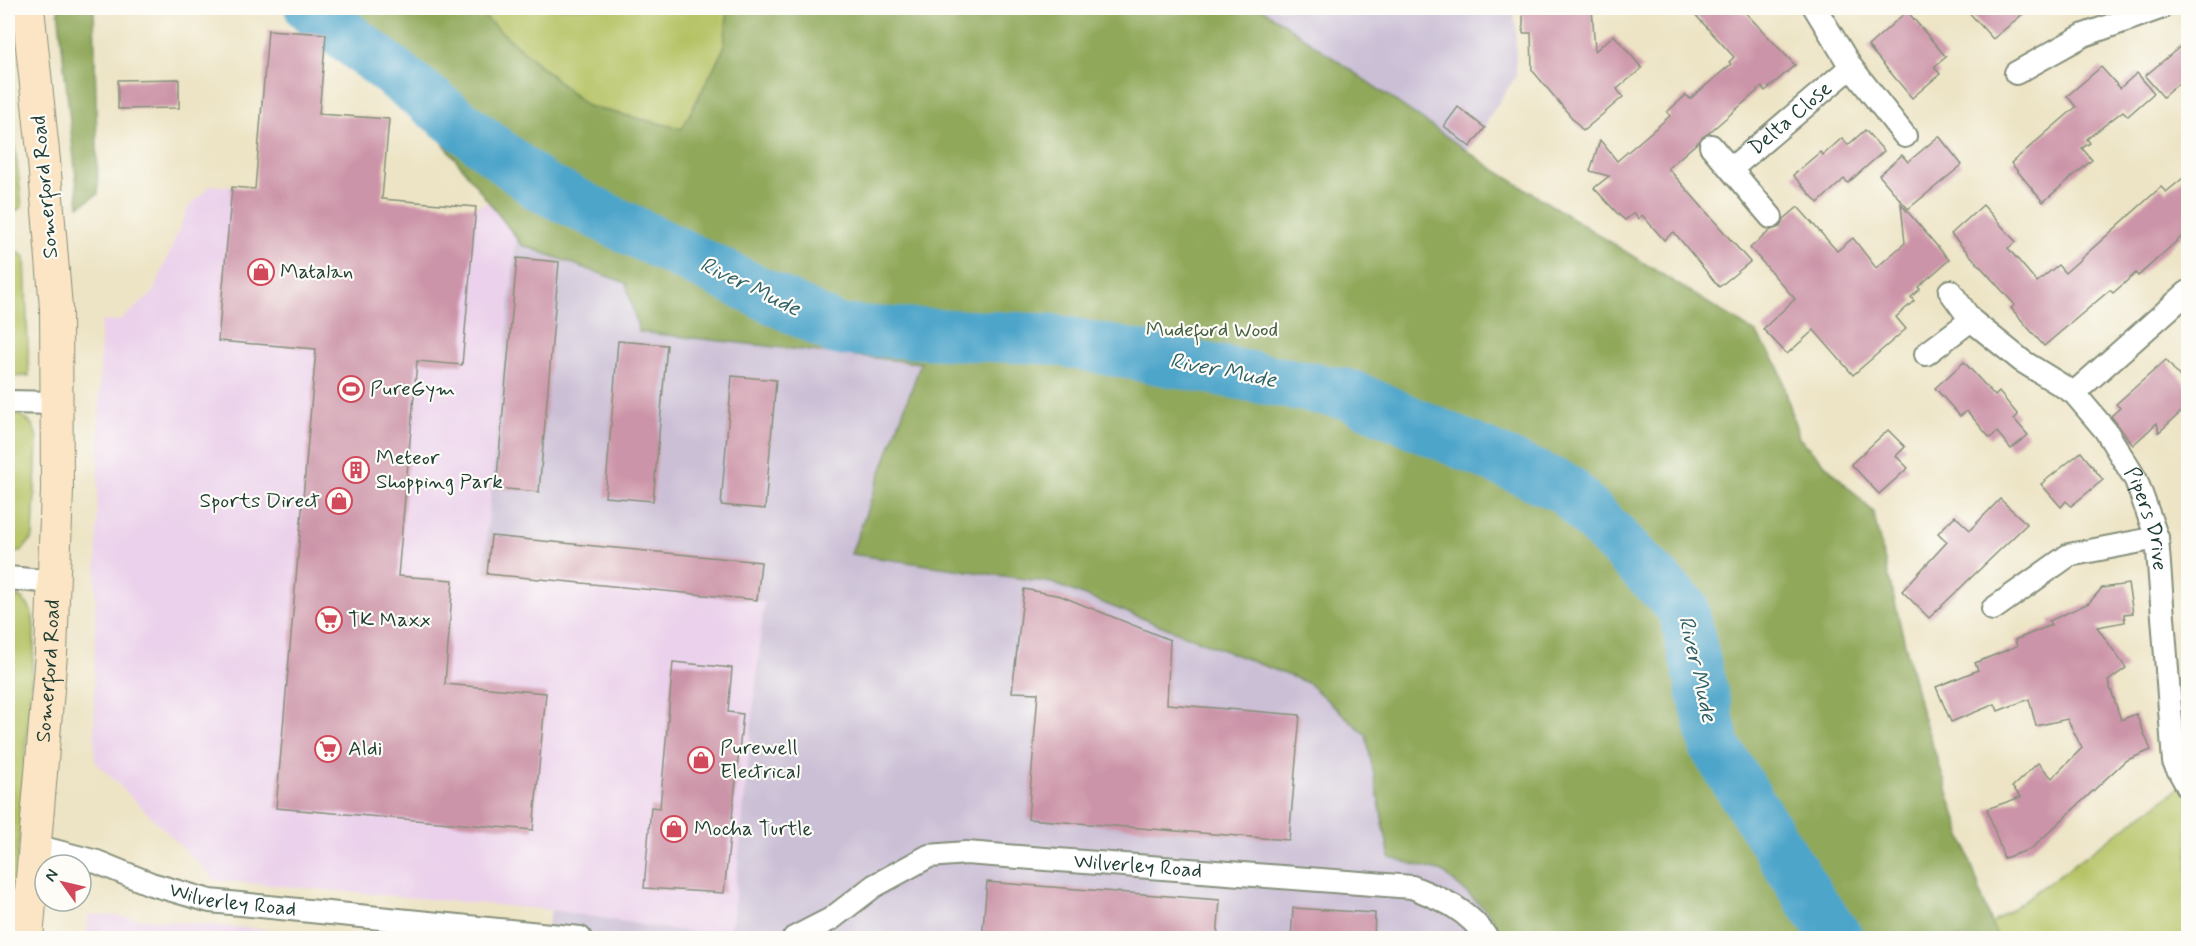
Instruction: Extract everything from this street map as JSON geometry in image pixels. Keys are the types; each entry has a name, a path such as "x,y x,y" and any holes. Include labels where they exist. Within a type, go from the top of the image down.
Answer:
{"main road":[{"name":"Somerford Road","path":"27,8 44,162 56,308 57,403 57,490 51,654 27,939"}],"street":[{"path":"1815,8 1851,67 1905,136"},
{"path":"2016,73 2084,36 2160,8"},
{"name":"Delta Close","path":"1731,169 1851,67"},
{"name":"Delta Close","path":"1711,146 1771,217"},
{"name":"Pipers Drive","path":"1950,291 1971,320 2022,361 2074,393 2106,431 2136,480 2157,538 2174,762 2188,787"},
{"path":"2074,393 2188,291"},
{"path":"1926,354 1971,320"},
{"path":"8,402 57,403"},
{"path":"1993,609 2069,555 2157,538"},
{"path":"8,578 53,582"},
{"name":"Wilverley Road","path":"35,846 97,862 151,884 210,901 580,939"},
{"name":"Wilverley Road","path":"794,939 831,919 874,886 929,856 966,854 1412,887 1445,900 1474,920 1487,939"}],"shaded area":[{"path":"1261,8 1512,8 1516,27 1516,76 1488,119 1485,128 1467,151"},
{"path":"211,185 476,207 489,202 516,237 483,573 765,601 732,925 727,930 719,933 693,933 551,910 215,880 95,761 94,687 101,322 121,320 153,293 188,208"},
{"path":"516,237 522,245 627,283 639,332 921,363 851,554 1052,583 1308,683 1366,735 1390,858 1443,872 1486,910 1505,938 545,938 551,910 693,933 719,933 732,925 764,602 483,573"},
{"path":"89,914 189,923 364,938 86,938"}],"green space":[{"path":"58,8 94,8 98,194 79,206"},
{"name":"Mudeford Wood","path":"292,8 474,8 586,106 682,129 724,48 728,8 1261,8 1492,168 1756,333 1779,367 1799,438 1873,512 1921,710 1991,924 1999,938 1505,938 1486,910 1443,872 1390,858 1366,735 1308,683 1052,583 851,554 921,363 639,332 626,283 522,245 440,139 334,37"},
{"path":"474,8 728,8 724,48 682,129 587,106"},
{"path":"8,89 22,207 8,215"},
{"path":"8,251 16,251 25,257 29,376 8,377"},
{"path":"8,413 14,413 28,420 37,440 33,537 23,550 8,556"},
{"path":"8,592 25,602 34,622 34,649 11,938 8,938"},
{"path":"2188,782 2188,938 1999,938 1991,924"}],"building":[{"path":"1523,8 1592,8 1595,51 1614,35 1642,68 1617,89 1623,97 1583,131 1532,70 1531,33 1523,33"},
{"path":"1689,8 1741,8 1795,65 1765,91 1762,87 1668,168 1750,262 1719,287 1674,232 1664,240 1642,215 1638,219 1634,213 1625,220 1617,213 1594,188 1609,176 1590,171 1600,140 1617,161 1670,116 1667,112 1686,95 1690,99 1731,64 1729,62 1734,57"},
{"path":"1965,8 2030,8 1993,39"},
{"path":"1907,11 1946,57 1934,67 1940,74 1912,98 1868,46"},
{"name":"Meteor Shopping Park","path":"268,30 326,34 319,114 389,119 382,199 476,207 462,365 417,361 398,576 453,580 445,684 546,693 533,830 276,808 316,349 218,341 232,187 255,189"},
{"path":"2188,40 2188,75 2163,97 2145,76"},
{"path":"2101,67 2120,88 2137,73 2154,93 2128,116 2123,111 2087,139 2090,143 2082,148 2092,160 2043,202 2011,163 2076,107 2067,96"},
{"path":"179,79 179,108 118,109 118,80"},
{"path":"1458,107 1485,128 1470,147 1444,126"},
{"path":"1865,130 1884,151 1848,183 1844,179 1818,203 1793,175 1820,152 1823,155 1842,138 1848,145"},
{"path":"1939,136 1962,165 1908,209 1879,175 1902,155 1908,162"},
{"path":"2188,174 2188,231 2138,276 2136,273 2113,293 2110,290 2044,346 2011,308 2015,305 1951,234 1983,205 2016,242 2008,248 2037,282 2058,265 2065,273 2161,187 2166,192"},
{"path":"1901,204 1949,260 1918,287 1920,289 1911,297 1914,301 1896,317 1906,329 1853,375 1814,330 1787,354 1763,329 1795,299 1750,248 1771,230 1780,227 1784,219 1798,207 1837,251 1853,238 1876,268 1905,243"},
{"path":"517,258 559,262 539,492 496,488"},
{"path":"618,341 667,345 653,501 605,497"},
{"path":"2166,360 2188,387 2188,406 2159,432 2157,423 2133,445 2111,416 2120,408 2116,404"},
{"path":"1964,362 1995,396 1999,392 2018,415 2014,419 2028,435 2011,449 1997,432 1990,438 1967,411 1960,416 1935,388"},
{"path":"732,376 776,380 765,509 721,505"},
{"path":"1888,430 1905,447 1896,456 1908,468 1879,494 1851,464"},
{"path":"2081,452 2103,480 2071,506 2066,501 2061,507 2041,484"},
{"path":"2000,499 2027,524 1929,618 1902,591 1947,542 1938,533 1955,516 1970,530"},
{"path":"491,536 761,562 757,600 487,574"},
{"path":"2128,584 2133,613 2124,614 2125,622 2097,627 2126,668 2108,681 2121,720 2136,714 2151,750 2125,761 2031,849 2004,858 1987,809 2021,797 2012,787 2038,763 2052,778 2082,748 2067,719 2036,726 2029,699 1998,711 1995,704 1951,722 1936,687 1978,670 1975,663 2017,646 2015,640 2051,625 2049,621 2089,603 2102,588"},
{"path":"1024,589 1061,596 1170,640 1167,704 1300,715 1289,840 1028,819 1038,693 1012,692"},
{"name":"Purewell Electrical","path":"673,662 732,668 728,712 743,714 724,893 644,888 651,807 660,808"},
{"path":"987,882 1220,900 1217,939 982,939"},
{"path":"1293,908 1375,913 1374,939 1291,939"}],"waterway":[{"name":"River Mude","path":"310,8 540,186 838,330 1050,339 1350,395 1566,489 1683,608 1715,747 1812,902 1838,938"}],"place":[{"name":"Matalan","path":"261,272"},
{"name":"PureGym","path":"351,389"},
{"name":"Meteor Shopping Park","path":"356,470"},
{"name":"Sports Direct","path":"339,501"},
{"name":"TK Maxx","path":"329,620"},
{"name":"Aldi","path":"328,749"},
{"name":"Purewell Electrical","path":"701,760"},
{"name":"Mocha Turtle","path":"674,829"}]}
